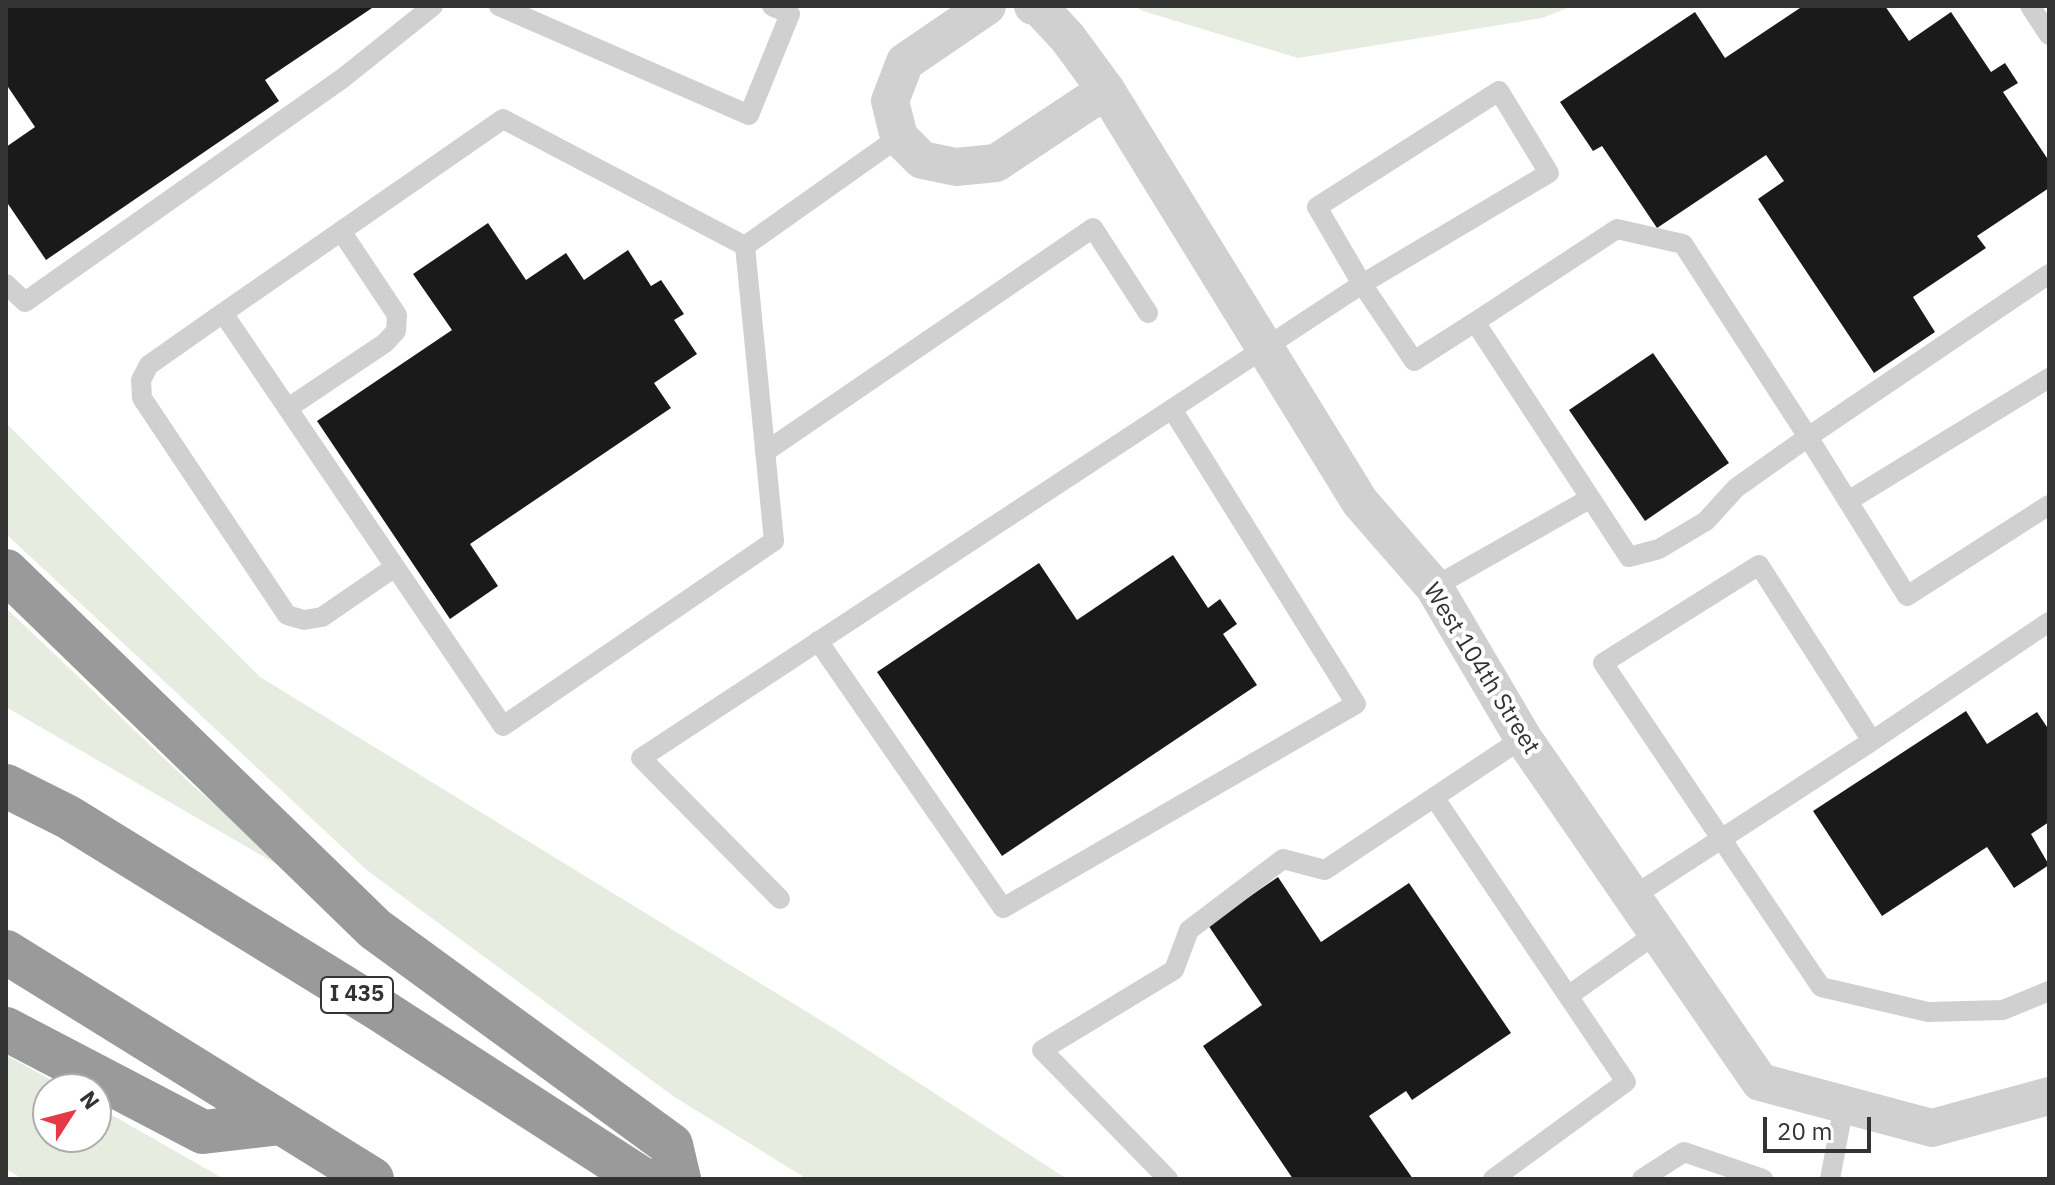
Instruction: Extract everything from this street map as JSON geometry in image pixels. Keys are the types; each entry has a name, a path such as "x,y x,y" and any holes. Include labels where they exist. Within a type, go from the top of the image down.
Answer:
{"highway":[{"path":"6,571 375,929 671,1145 679,1179"},
{"name":"I 435","path":"6,786 68,817 298,958 642,1179"},
{"path":"6,952 372,1179"},
{"path":"6,1029 203,1132 281,1123"}],"street":[{"path":"987,6 947,18 905,62 890,101 899,137 922,160 956,167 996,163 1106,90"},
{"name":"West 104th Street","path":"1033,6 1039,7 1067,37 1106,90 1360,502 1434,587 1523,738 1760,1082 1844,1105"},
{"path":"1844,1105 1932,1128 2049,1096"}],"lane":[{"path":"6,284 25,302 343,78 433,6"},
{"path":"499,6 749,115 790,14 772,6"},
{"path":"2030,6 2049,35"},
{"path":"780,899 641,758 1362,284 1549,173 1499,91 1317,207 1362,284 1414,361 1617,229 1683,244 1907,596 2049,505"},
{"path":"395,567 322,617 304,620 287,615 142,398 141,380 149,365 503,119 745,246"},
{"path":"745,246 899,137"},
{"path":"765,452 1093,228 1148,313"},
{"path":"288,408 385,343 396,331 397,315 341,231"},
{"path":"223,313 503,726 774,541 745,246"},
{"path":"1475,322 1629,557 1659,549 1706,521 1736,488 2049,274"},
{"path":"1848,501 2049,378"},
{"path":"818,641 1003,908 1356,704 1172,409"},
{"path":"1434,587 1589,499"},
{"path":"1872,741 1759,565 1603,663 1821,987 1928,1012 2003,1010 2049,991"},
{"path":"1632,897 2049,622"},
{"path":"1168,1179 1042,1050 1174,970 1189,930 1283,859 1325,870 1523,738"},
{"path":"1434,797 1626,1082 1493,1179"},
{"path":"1568,996 1657,933"},
{"path":"1830,1179 1844,1105"},
{"path":"1642,1179 1684,1152 1763,1179"}],"shaded area":[{"path":"1134,6 1573,6 1542,18 1298,58"},
{"path":"6,423 260,677 843,1034 1067,1179 807,1179 673,1096 368,871 6,534"},
{"path":"6,608 193,786 288,866 278,865 6,707"},
{"path":"6,1055 38,1073 32,1073 32,1153 112,1153 112,1115 224,1179 23,1179 6,1169"}],"building":[{"path":"6,6 375,6 265,80 279,101 46,260 6,201 6,147 35,127 6,84"},
{"path":"1803,6 1885,6 1909,41 1951,12 1991,72 2005,63 2018,83 2003,92 2049,161 2049,188 1977,236 1986,248 1913,297 1935,332 1874,373 1758,199 1784,181 1766,155 1657,228 1602,146 1593,151 1560,102 1695,12 1725,58"},
{"path":"488,223 526,280 566,253 584,280 628,250 651,286 661,280 684,314 674,320 697,354 654,383 671,408 470,544 498,586 450,619 317,421 452,330 413,274"},
{"path":"1653,353 1729,463 1645,521 1569,410"},
{"path":"1173,555 1208,608 1220,599 1237,624 1223,634 1257,685 1002,856 877,672 1039,563 1077,620"},
{"path":"1966,711 1987,744 2037,712 2049,730 2049,822 2031,834 2049,865 2014,888 1987,847 1882,916 1813,811"},
{"path":"1278,877 1321,942 1409,883 1511,1033 1412,1100 1406,1091 1369,1116 1413,1179 1293,1179 1203,1046 1262,1005 1208,925"}]}
